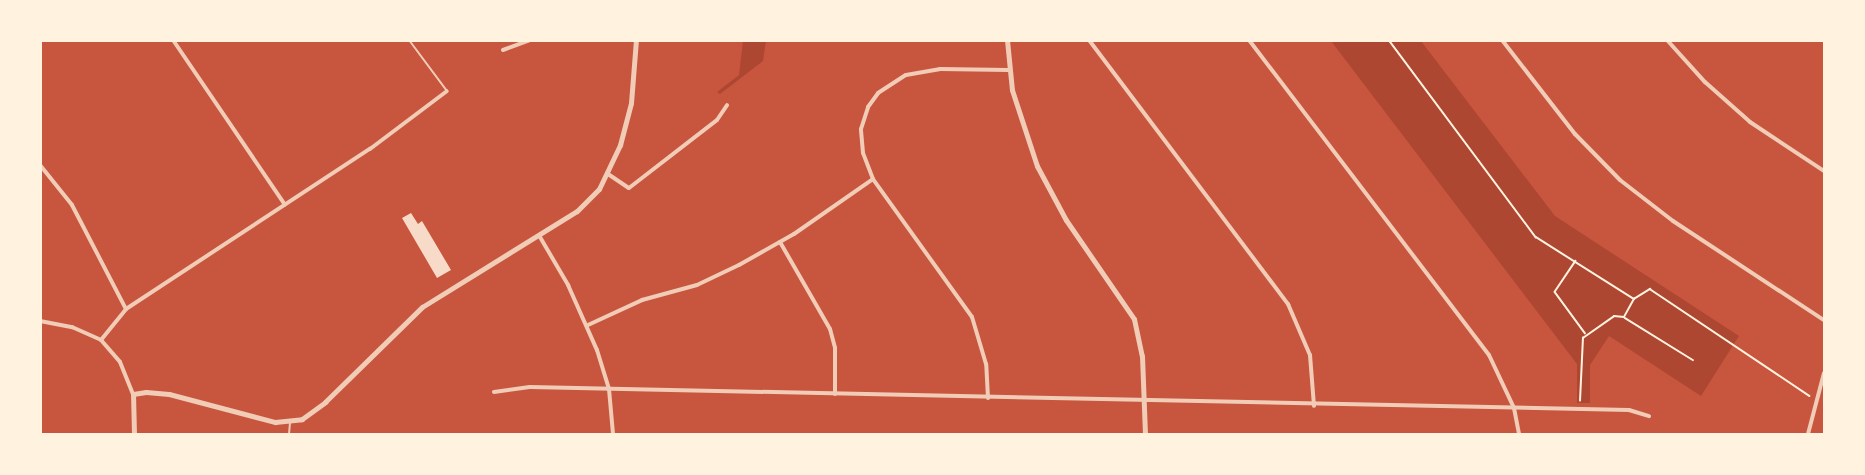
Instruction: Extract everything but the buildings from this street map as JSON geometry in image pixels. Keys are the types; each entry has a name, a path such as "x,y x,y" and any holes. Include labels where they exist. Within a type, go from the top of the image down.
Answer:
{"street":[{"path":"173,40 285,205"},
{"path":"503,50 531,40"},
{"path":"133,394 169,394 259,419 290,422 302,419 326,402 422,307 540,237 588,202 608,174 631,103 636,40"},
{"path":"1007,40 1008,70 1016,108 1037,166 1066,220 1134,319 1142,356 1145,435"},
{"path":"1089,40 1288,304 1310,355 1314,406"},
{"path":"1250,40 1489,354 1514,408 1519,435"},
{"path":"1502,40 1575,134 1620,180 1673,221 1824,320"},
{"path":"1667,40 1705,82 1743,116 1824,171"},
{"path":"988,398 985,358 972,317 873,179 863,153 861,129 868,107 882,89 906,75 931,69 1008,70"},
{"path":"101,340 126,309 285,205 447,91"},
{"path":"608,174 629,188 717,120 727,105"},
{"path":"40,165 72,206 126,309"},
{"path":"588,325 642,300 704,282 780,242 873,179"},
{"path":"540,237 588,325 609,389 613,435"},
{"path":"780,242 830,329 835,348 836,394"},
{"path":"40,321 72,327 101,340 120,362 133,394 134,435"},
{"path":"1808,435 1824,373"},
{"path":"494,392 510,387 1314,406 1629,410 1649,416"}],"lane":[{"path":"409,40 447,91"},
{"path":"289,435 290,422"}],"path":[{"path":"1389,40 1536,237 1576,260 1634,299"},
{"path":"1576,260 1555,292 1586,334"},
{"path":"1624,317 1634,299 1650,289 1810,396"},
{"path":"1580,404 1581,350 1586,334 1614,316 1624,317 1693,360"}],"shaded area":[{"path":"743,41 766,41 763,61 720,94 717,92 739,75"},
{"path":"1331,41 1421,41 1555,216 1739,336 1701,396 1609,336 1590,365 1590,403 1577,403 1577,364"}]}
